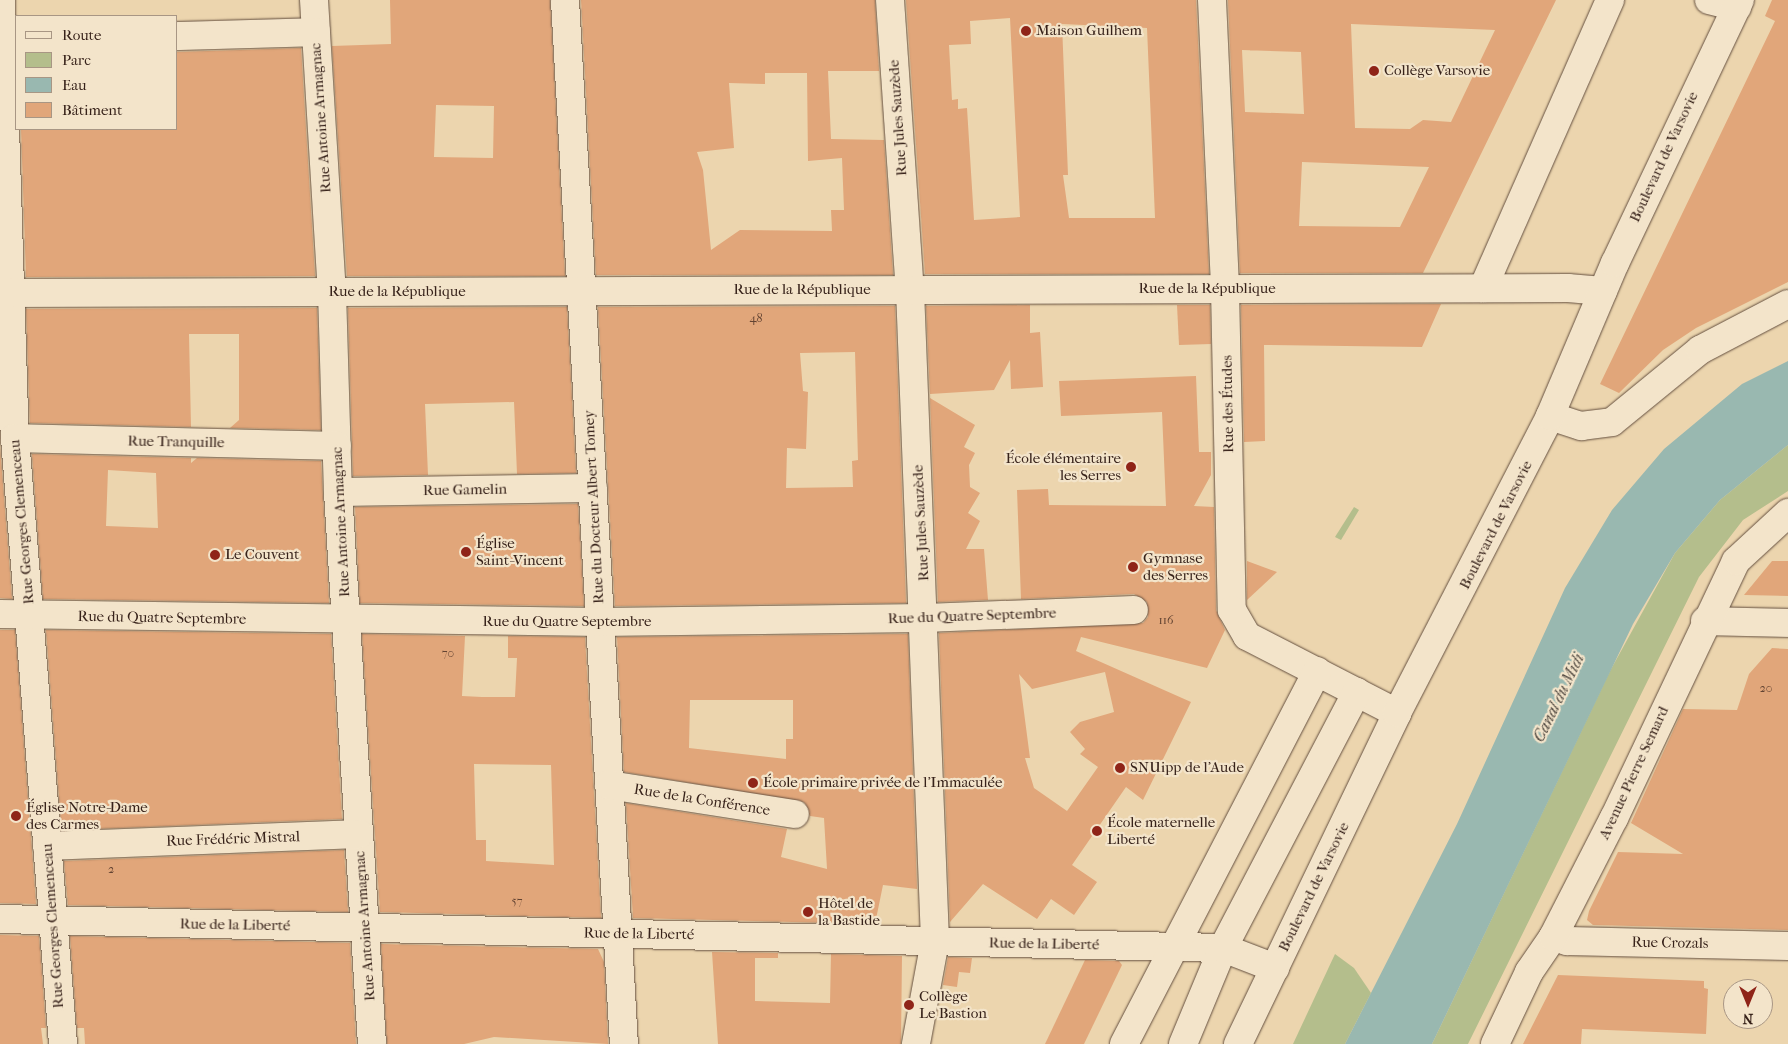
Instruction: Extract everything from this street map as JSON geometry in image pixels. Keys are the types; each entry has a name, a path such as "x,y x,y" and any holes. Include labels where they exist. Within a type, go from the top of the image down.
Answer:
{"street":[{"name":"Rue Georges Clemenceau","path":"1,0 6,40 4,293 62,1044"},
{"name":"Rue Antoine Armagnac","path":"314,0 332,292 338,492 372,1044"},
{"name":"Rue du Docteur Albert Tomey","path":"565,0 624,1044"},
{"name":"Rue Jules Sauzède","path":"890,0 910,290 925,618 935,941 916,1044"},
{"name":"Rue des Études","path":"1212,0 1225,289 1232,610 1247,636 1397,713"},
{"path":"1483,288 1610,0"},
{"path":"1709,0 1739,4"},
{"name":"Boulevard de Varsovie","path":"1238,1044 1397,713 1550,416 1603,291 1739,4"},
{"path":"178,36 316,32"},
{"name":"Rue de la République","path":"4,293 1483,288 1585,288 1603,291"},
{"path":"1550,416 1581,426 1612,422 1700,350 1788,304"},
{"name":"Rue Tranquille","path":"15,438 337,446"},
{"name":"Rue Gamelin","path":"338,492 593,488"},
{"name":"Avenue Pierre Semard","path":"1494,1044 1529,972 1553,937 1614,818 1705,621 1736,561 1788,513"},
{"name":"Rue du Quatre Septembre","path":"0,614 346,621 600,622 925,618 1134,610"},
{"path":"1705,621 1788,622"},
{"path":"1124,1044 1317,671"},
{"path":"1184,1044 1223,948 1357,692"},
{"name":"Rue de la Conférence","path":"609,785 795,814"},
{"name":"Rue Frédéric Mistral","path":"47,846 359,834"},
{"name":"Rue de la Liberté","path":"0,919 1174,946 1223,948 1275,968"},
{"name":"Rue Crozals","path":"1553,937 1567,941 1788,946"}],"green space":[{"path":"1788,445 1788,491 1743,520 1699,577 1468,1044 1432,1044 1610,671 1675,553 1720,500"},
{"path":"1354,507 1359,510 1341,540 1335,537"},
{"path":"1335,954 1354,968 1371,993 1345,1044 1293,1044"}],"water":[{"name":"Canal du Midi","path":"1788,361 1788,445 1720,500 1675,553 1633,624 1432,1044 1345,1044 1457,824 1565,588 1612,510 1664,449 1742,384"}],"building":[{"path":"390,0 550,0 565,276 347,276 332,46 391,44","holes":["436,105 494,106 493,158 434,157"]},
{"path":"581,0 875,0 879,71 828,71 831,139 884,140 893,275 596,275","holes":["765,73 807,73 808,161 842,158 844,210 831,210 832,231 740,230 711,250 703,170 697,152 734,148 729,83 765,84"]},
{"path":"906,0 1196,0 1209,274 925,274","holes":["1010,18 1020,217 974,220 967,108 958,109 958,99 952,100 949,45 971,44 970,21","1062,24 1147,28 1155,218 1069,218 1063,175 1068,175"]},
{"name":"Collège Varsovie","path":"1228,0 1556,0 1423,273 1240,273","holes":["1351,24 1495,30 1451,122 1423,120 1410,129 1355,128","1242,50 1301,52 1304,114 1245,112","1302,162 1429,167 1400,227 1299,226"]},
{"path":"1772,0 1788,0 1788,282 1696,328 1663,350 1619,393 1600,384 1775,21 1765,16"},
{"path":"301,48 315,276 26,277 21,130 178,130 178,52"},
{"path":"1441,304 1422,347 1264,345 1265,441 1244,442 1241,305"},
{"path":"1030,305 1030,333 1040,332 1043,387 1011,389 1010,360 994,390 930,394 926,306"},
{"path":"1177,305 1210,305 1211,344 1179,345"},
{"path":"895,306 906,603 615,606 598,307","holes":["855,352 858,460 852,461 853,487 786,488 787,448 806,449 808,392 803,391 800,353"]},
{"path":"567,307 576,473 517,474 514,402 425,404 428,475 353,476 348,308"},
{"path":"317,308 321,430 230,428 239,420 239,334 189,334 191,427 30,423 26,309"},
{"path":"1196,376 1199,452 1211,452 1211,475 1194,506 1214,507 1216,610 1225,630 1207,668 1081,637 1076,651 1191,702 1143,800 1126,787 1072,865 1097,882 1074,915 1051,899 1037,919 983,884 950,922 939,633 1143,623 1148,617 1147,602 1134,594 1021,599 1017,490 1048,489 1049,505 1166,506 1162,412 1061,416 1059,381","holes":["1105,672 1114,712 1080,722 1070,732 1085,749 1080,754 1098,767 1067,811 1034,788 1025,758 1030,758 1019,674 1032,689"]},
{"path":"930,398 975,425 964,447 975,453 969,465 970,487 980,493 968,513 980,521 966,549 984,549 988,600 938,602"},
{"path":"0,447 12,599 0,598"},
{"path":"32,454 191,458 191,463 197,458 321,461 329,603 43,599","holes":["108,470 156,473 158,528 106,526"]},
{"name":"Église Saint-Vincent","path":"578,504 584,606 360,603 355,507"},
{"path":"1247,561 1277,572 1247,600"},
{"path":"1772,561 1788,561 1788,596 1744,595"},
{"path":"0,630 15,630 36,904 0,903"},
{"path":"46,630 331,634 342,819 69,830 61,823"},
{"path":"362,634 465,636 462,696 482,697 515,697 517,658 508,658 508,636 585,637 601,918 380,912","holes":["474,764 551,765 554,865 486,861 486,840 476,840"]},
{"path":"908,634 917,889 883,885 875,924 633,918 626,803 787,829 781,857 827,869 824,818 810,816 804,802 624,772 617,637","holes":["690,700 793,700 793,739 786,739 786,759 689,748"]},
{"path":"1772,648 1788,649 1788,930 1593,925 1587,920 1589,911 1618,852 1683,854 1631,823 1683,709 1737,710 1749,674"},
{"path":"344,850 348,912 68,905 64,861"},
{"path":"0,935 39,936 46,1028 41,1028 43,1044 0,1044"},
{"path":"70,936 350,943 356,1044 85,1044 84,1028 77,1028"},
{"path":"381,944 598,949 604,962 608,1044 494,1037 464,1044 387,1044"},
{"path":"712,952 778,953 778,958 755,958 755,1001 830,1003 831,954 902,956 901,1044 718,1044"},
{"path":"948,957 972,958 970,973 959,972 957,987 943,985"},
{"path":"1085,960 1119,961 1122,965 1084,1044 1045,1044"},
{"path":"1558,975 1704,981 1704,988 1708,989 1706,1034 1582,1029 1581,1044 1523,1044"}],"place":[{"name":"Maison Guilhem","path":"1026,31"},
{"name":"Collège Varsovie","path":"1374,71"},
{"name":"École élémentaire les Serres","path":"1131,467"},
{"name":"Église Saint-Vincent","path":"466,552"},
{"name":"Le Couvent","path":"215,555"},
{"name":"Gymnase des Serres","path":"1133,567"},
{"name":"SNUipp de l'Aude","path":"1120,768"},
{"name":"École primaire privée de l'Immaculée","path":"753,783"},
{"name":"Église Notre-Dame des Carmes","path":"16,816"},
{"name":"École maternelle Liberté","path":"1097,831"},
{"name":"Hôtel de la Bastide","path":"808,912"},
{"name":"Collège Le Bastion","path":"909,1005"}]}
